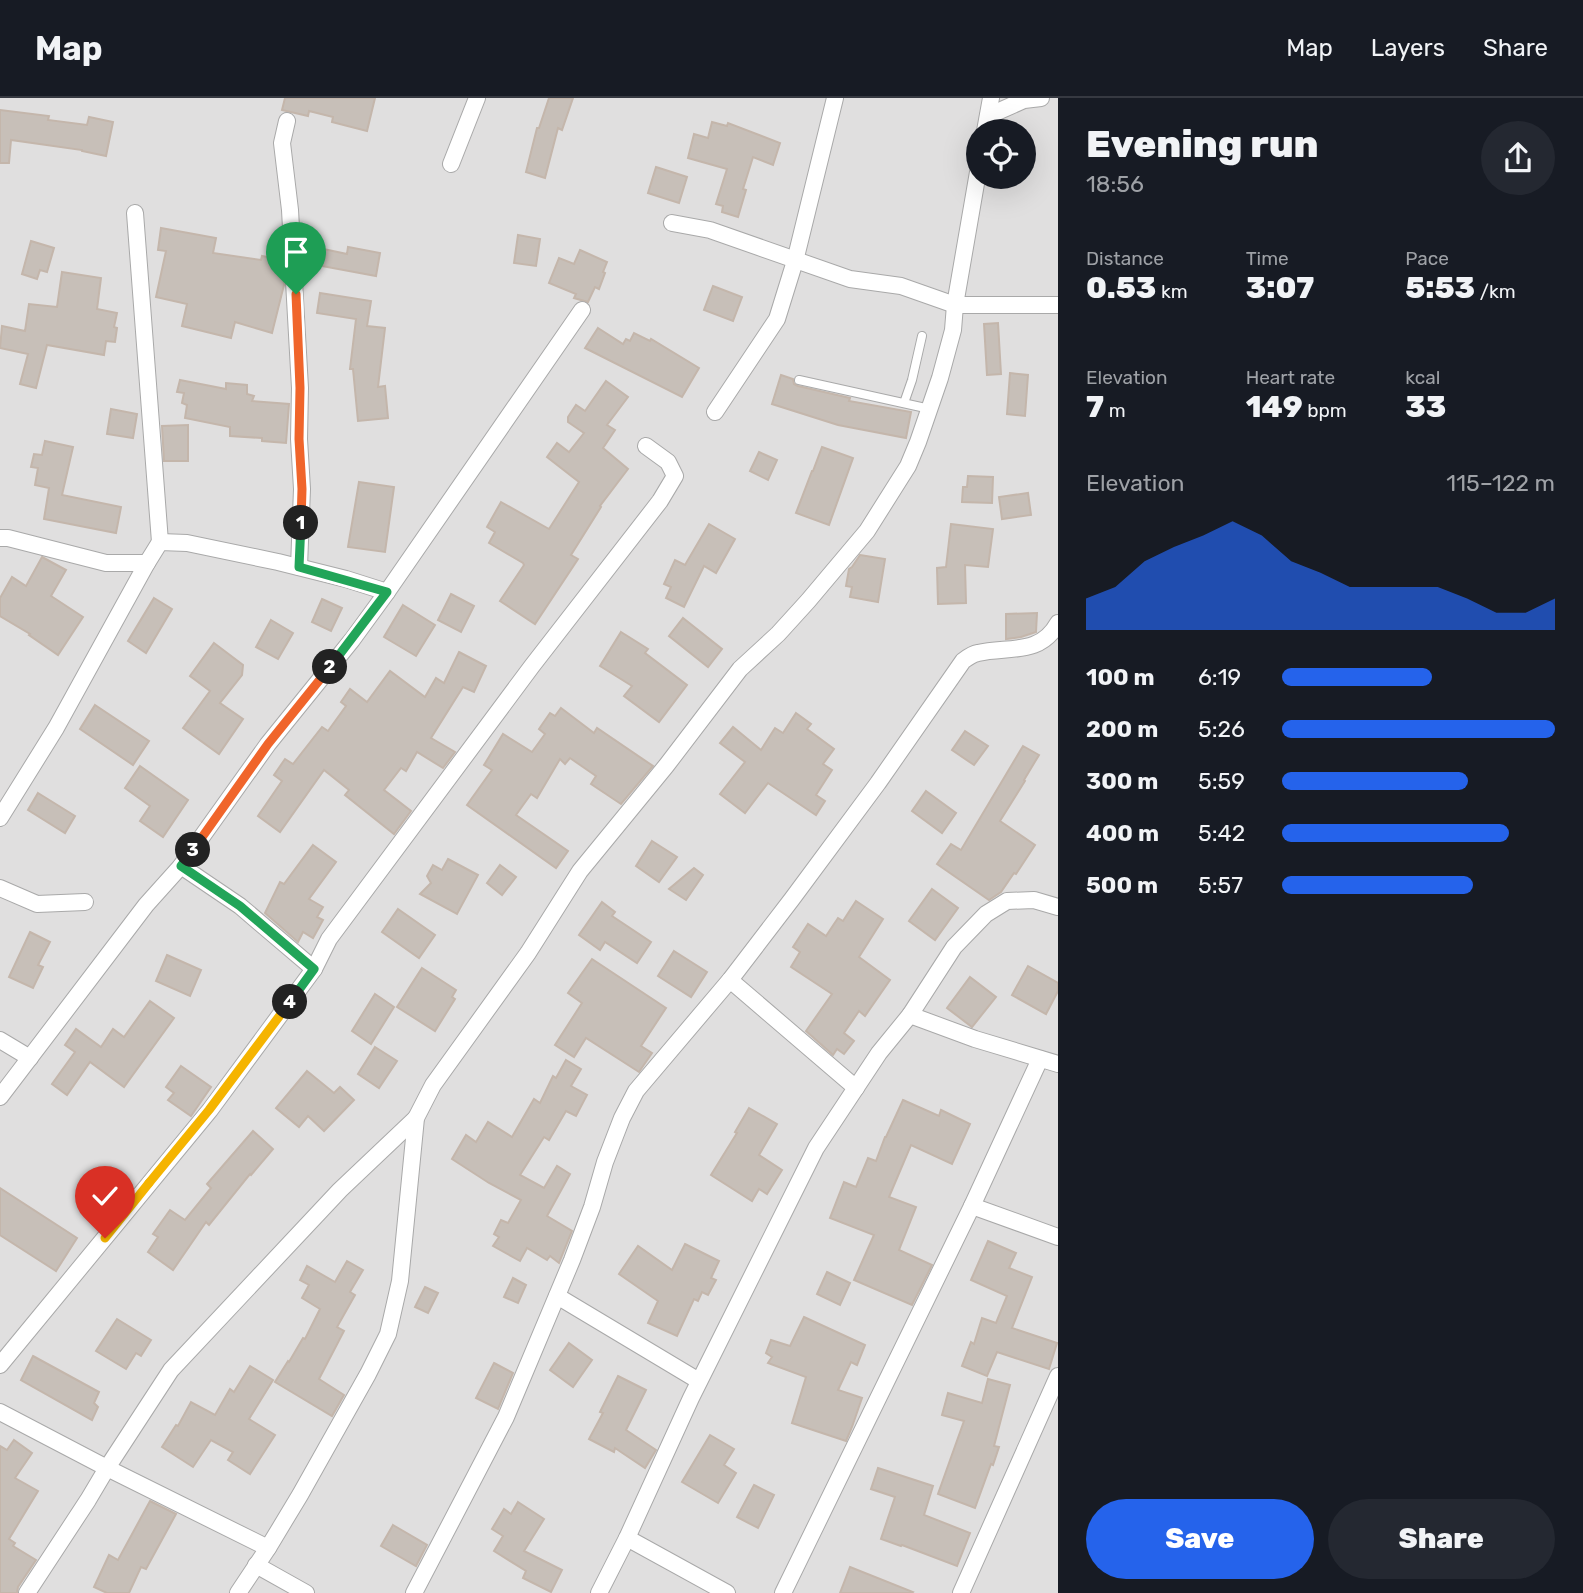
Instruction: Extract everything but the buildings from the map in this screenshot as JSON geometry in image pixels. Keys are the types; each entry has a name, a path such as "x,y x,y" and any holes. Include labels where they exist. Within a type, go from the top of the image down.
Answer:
{"street":[{"path":"451,164 477,98"},
{"path":"715,412 778,319 835,98"},
{"path":"988,119 991,98"},
{"path":"993,119 1024,100 1041,98"},
{"path":"287,121 282,143 290,210 300,388 302,489 299,567"},
{"path":"27,1593 171,1370 340,1190 416,1118 433,1085 528,953 580,871 666,766 740,669 778,634 813,596 867,531 908,466 940,378 953,330 975,189"},
{"path":"0,818 56,728 160,542 135,213"},
{"path":"672,223 710,230 850,279 901,286 955,305 1058,305"},
{"path":"0,1097 146,905 181,866 268,744 352,640 582,310"},
{"path":"0,1365 209,1110 314,969 329,939 660,501 675,476 668,462 646,446"},
{"path":"0,538 106,563 147,563"},
{"path":"160,542 187,543 299,567 387,592"},
{"path":"414,1593 506,1418 592,1207 622,1118 636,1091 730,980 878,783 962,661 976,653 1023,648 1044,640 1058,623"},
{"path":"181,866 240,906 314,969"},
{"path":"0,888 37,904 85,902"},
{"path":"599,1593 699,1381 816,1148 879,1053 910,1015 954,947 986,914 1007,901 1034,900 1058,907"},
{"path":"730,980 856,1088"},
{"path":"910,1015 975,1039 1058,1064"},
{"path":"0,1040 30,1058"},
{"path":"783,1593 972,1206 1040,1059"},
{"path":"238,1593 300,1495 388,1334 400,1281 416,1118"},
{"path":"972,1206 1058,1237"},
{"path":"557,1296 699,1381"},
{"path":"961,1593 1058,1376"},
{"path":"0,1412 268,1548"},
{"path":"627,1538 727,1593"},
{"path":"256,1565 306,1593"}],"lane":[{"path":"904,403 922,336"},
{"path":"799,380 930,409"}],"shaded area":[{"path":"0,98 1058,98 1058,1593 0,1593"}],"route":[{"path":"105,1238 209,1110 314,969 240,906 181,866 268,744 387,592 299,567 302,489 296,294"}]}
